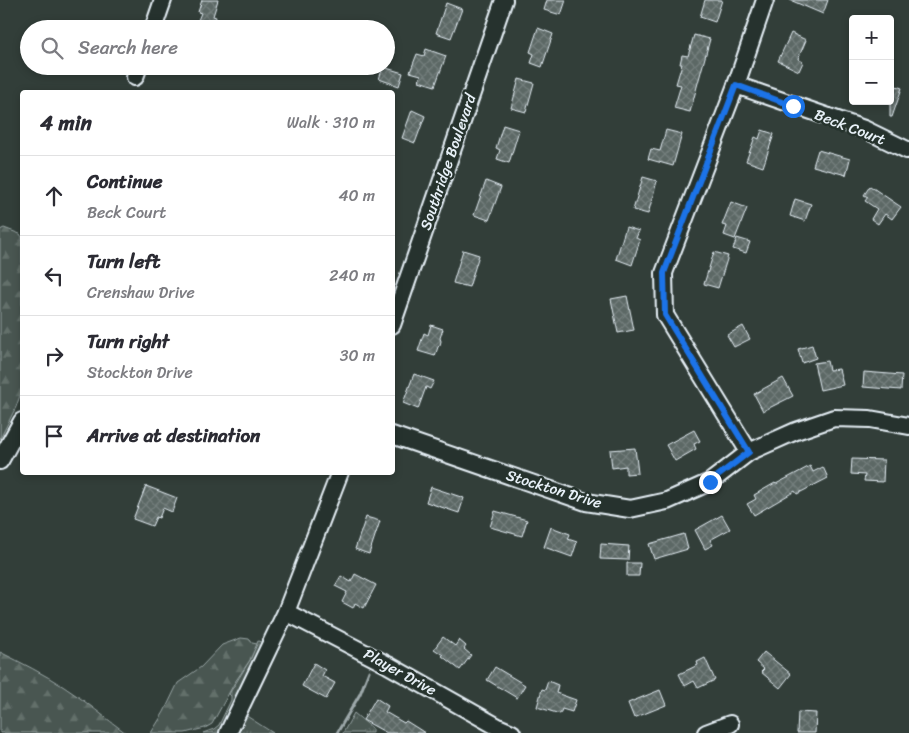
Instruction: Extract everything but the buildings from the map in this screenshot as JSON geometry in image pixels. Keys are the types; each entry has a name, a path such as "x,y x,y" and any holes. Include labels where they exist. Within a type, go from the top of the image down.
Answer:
{"street":[{"path":"156,20 163,0"},
{"name":"Southridge Boulevard","path":"395,316 504,0"},
{"path":"749,452 665,315 664,273 736,85 765,0"},
{"name":"Beck Court","path":"736,85 864,129 907,150"},
{"name":"Stockton Drive","path":"395,436 586,502 630,509 667,501 710,482 749,452 796,431 834,418 870,419 909,426"},
{"path":"0,462 20,425"},
{"path":"228,733 286,612 339,475"},
{"name":"Player Drive","path":"286,612 512,733"},
{"path":"706,733 730,724"}],"green space":[{"path":"4,228 20,234 20,396 0,439 0,230"},
{"path":"241,638 249,639 252,643 257,644 250,660 235,682 212,724 205,728 185,733 151,733 178,683 201,667 222,645"},
{"path":"258,641 264,643 220,733 203,733 219,725 231,700 229,694 250,660"},
{"path":"0,652 64,687 126,733 0,733"},
{"path":"354,713 372,728 372,733 343,733"},
{"path":"245,715 273,733 236,733"}],"waterway":[{"path":"337,733 360,694 369,671"}],"route":[{"path":"710,482 749,452 665,315 664,273 736,85 793,106"}]}
